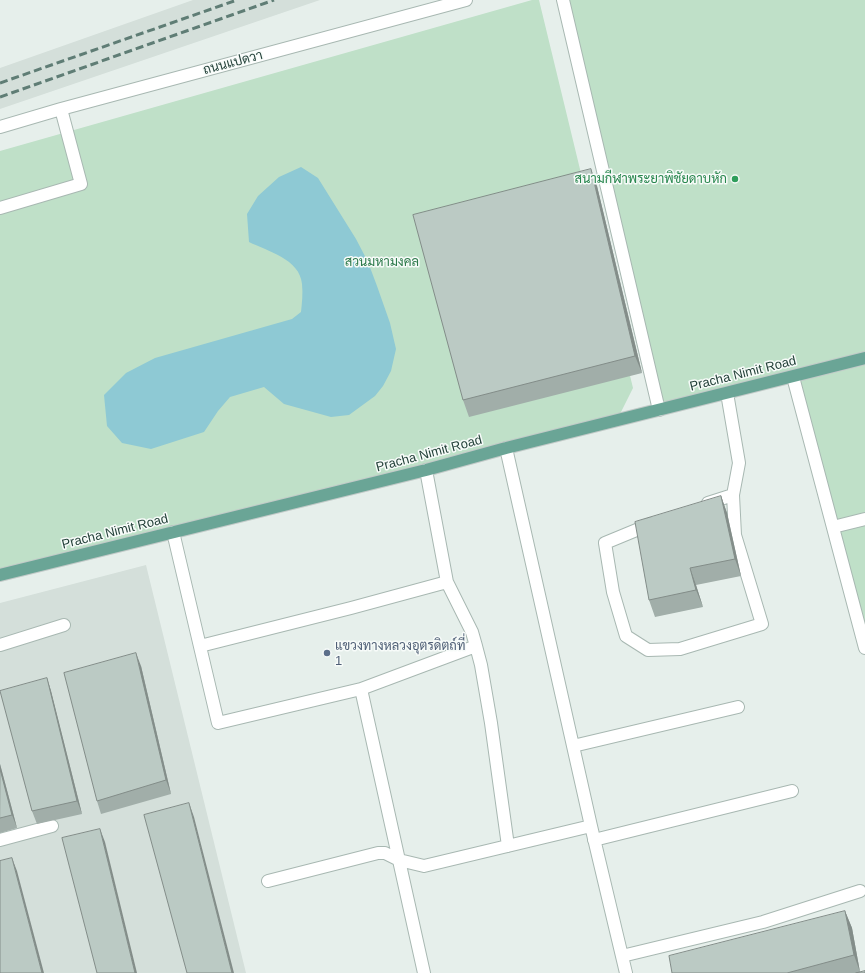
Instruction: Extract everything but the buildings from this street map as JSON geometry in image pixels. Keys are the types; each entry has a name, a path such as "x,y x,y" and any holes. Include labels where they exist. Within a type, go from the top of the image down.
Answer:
{"main road":[{"name":"Pracha Nimit Road","path":"0,575 426,470 506,448 865,358"}],"street":[{"name":"ถนนแปดวา","path":"0,127 61,109 466,0"},
{"path":"563,0 659,410"},
{"path":"0,208 80,184 61,109"},
{"path":"793,376 865,648"},
{"path":"660,520 605,543 613,592 626,636 648,650 680,649 762,624 735,535 733,495 740,463 728,393"},
{"path":"506,448 594,840 626,973"},
{"path":"426,470 447,582 472,632 481,665 491,723 508,846"},
{"path":"696,507 733,495"},
{"path":"833,527 865,519"},
{"path":"173,532 218,723 361,689 476,646"},
{"path":"200,646 447,582"},
{"path":"0,645 64,625"},
{"path":"361,689 424,973"},
{"path":"573,746 738,707"},
{"path":"594,840 792,791"},
{"path":"0,840 52,826"},
{"path":"268,881 378,852 386,853 399,860 424,866 591,826"},
{"path":"622,956 763,922 860,891"}],"shaded area":[{"path":"193,0 320,0 0,109 0,68"},
{"path":"146,565 246,973 0,973 0,603"}],"green space":[{"name":"สวนมหามงคล","path":"532,0 539,0 633,388 617,420 0,571 0,151"},
{"name":"สนามกีฬาพระยาพิชัยดาบหัก","path":"563,0 865,0 865,648 793,377 659,410"}],"water":[{"path":"301,167 318,178 356,239 368,262 377,286 390,323 396,349 391,371 383,386 375,396 349,415 331,417 284,404 264,387 230,397 218,411 204,432 151,449 122,443 107,426 104,395 126,373 155,358 292,319 301,312 302,284 300,275 289,262 282,257 249,242 247,214 258,196 279,177"}],"railway":[{"path":"0,83 237,0"},
{"path":"0,97 274,0"}],"place":[{"name":"สนามกีฬาพระยาพิชัยดาบหัก","path":"735,179"},
{"name":"แขวงทางหลวงอุตรดิตถ์ที่ 1","path":"327,653"}]}
